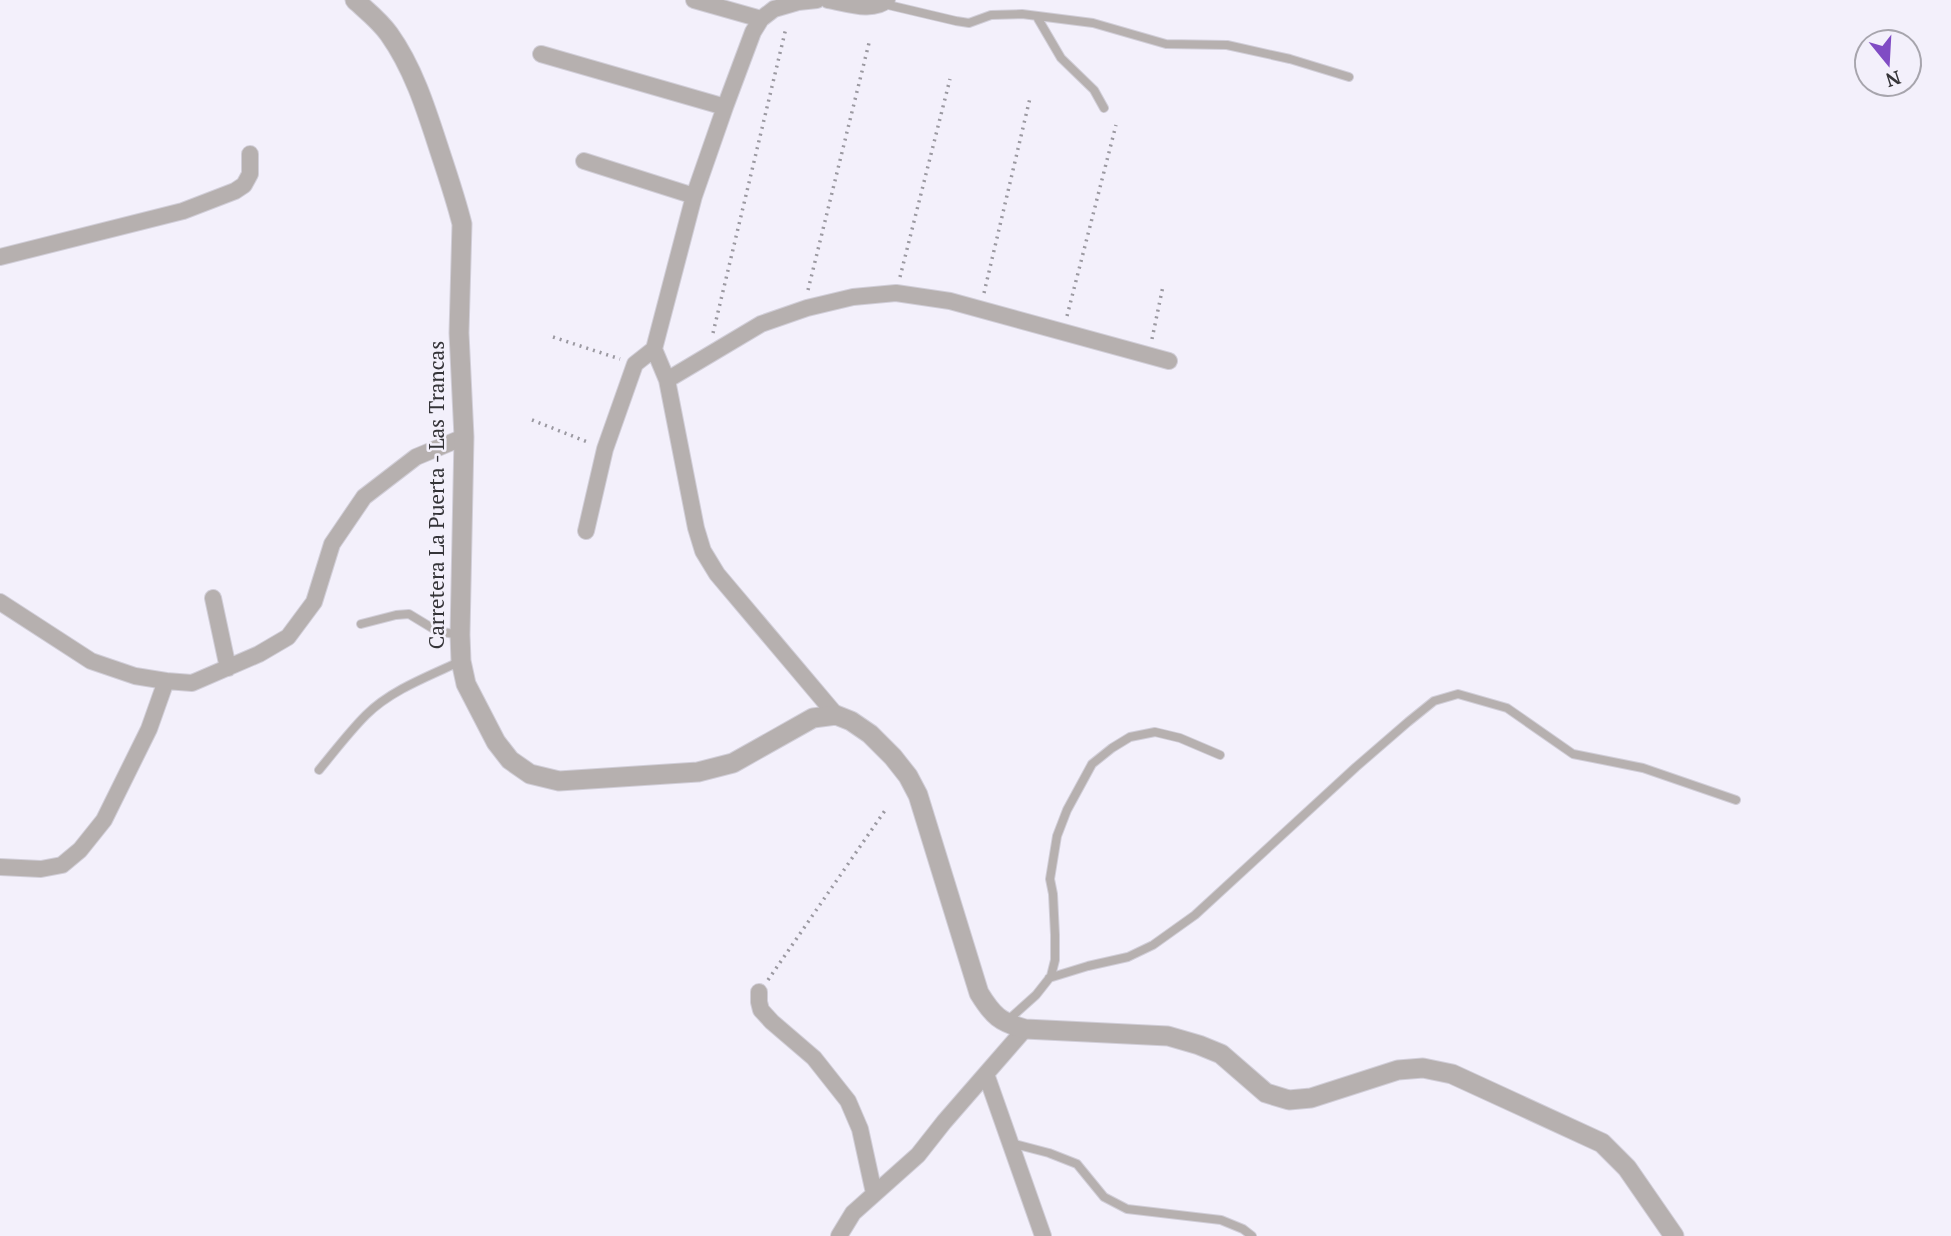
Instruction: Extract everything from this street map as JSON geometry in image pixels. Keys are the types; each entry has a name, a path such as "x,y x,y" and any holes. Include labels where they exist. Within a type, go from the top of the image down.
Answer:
{"street":[{"name":"Carretera La Puerta - Las Trancas","path":"355,0 389,34 411,73 428,114 462,224 459,333 464,437 461,661 467,684 496,742 510,760 530,774 559,781 698,772 733,764 813,718 836,715"},
{"path":"694,0 771,9 817,0"},
{"path":"828,0 874,7 885,2"},
{"path":"586,531 605,449 635,364 654,349 694,196 725,107 753,32 771,9"},
{"path":"541,54 725,107"},
{"path":"0,257 183,211 235,191 244,185 250,174 250,154"},
{"path":"584,162 694,196"},
{"path":"667,380 761,324 803,309 853,297 896,293 950,301 1169,361"},
{"path":"654,349 667,380 696,528 703,551 717,574 836,715 870,734 894,757 908,776 918,795 979,993 990,1012 1004,1023 1025,1030 1168,1036 1199,1045 1221,1054 1266,1093 1289,1100 1311,1098 1398,1070 1423,1068 1452,1074 1602,1143 1627,1168 1674,1236"},
{"path":"0,602 91,661 135,676 192,683 259,654 288,637 314,602 332,544 364,497 416,457 464,437"},
{"path":"213,598 228,668"},
{"path":"0,867 41,869 62,865 80,850 104,821 149,729 166,681"},
{"path":"759,992 761,1010 814,1058 848,1101 860,1129 874,1193"},
{"path":"839,1236 853,1213 918,1155 1025,1030"},
{"path":"986,1074 1042,1236"}],"lane":[{"path":"885,2 970,23 991,15 1022,14 1093,23 1166,44 1227,45 1290,59 1349,77"},
{"path":"1037,17 1061,58 1094,90 1104,108"},
{"path":"361,624 409,614 437,631 460,635"},
{"path":"319,770 367,714 385,700 461,661"},
{"path":"1049,978 1128,957 1153,945 1195,915 1408,722 1434,701 1458,694 1507,708 1573,754 1643,768 1736,800"},
{"path":"1004,1023 1035,995 1049,978 1055,960 1053,894 1049,879 1057,836 1067,810 1092,764 1130,737 1155,733 1180,738 1220,755"},
{"path":"1011,1143 1077,1164 1104,1197 1127,1209 1221,1220 1252,1236"}],"path":[{"path":"708,355 786,28"},
{"path":"803,309 869,43"},
{"path":"896,293 950,79"},
{"path":"980,309 1030,98"},
{"path":"1063,332 1116,125"},
{"path":"1149,355 1163,286"},
{"path":"553,337 635,364"},
{"path":"532,420 605,449"},
{"path":"759,992 886,809"}]}
